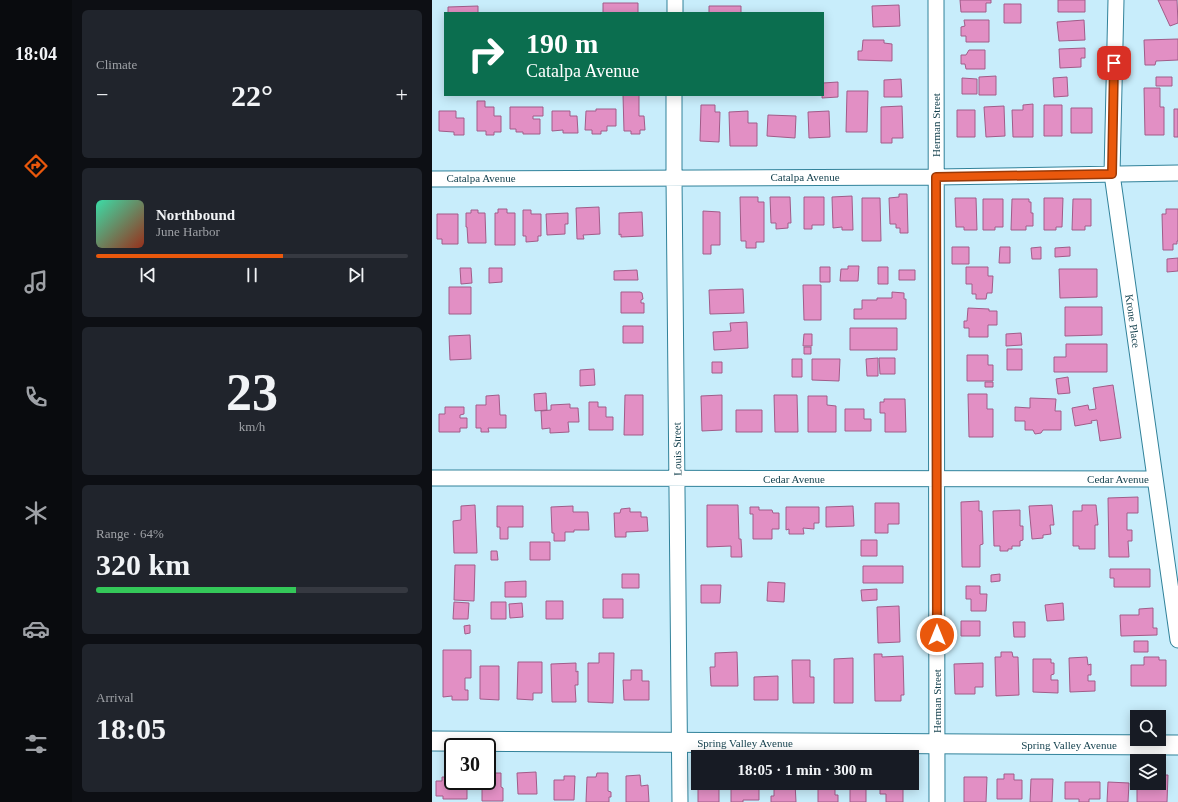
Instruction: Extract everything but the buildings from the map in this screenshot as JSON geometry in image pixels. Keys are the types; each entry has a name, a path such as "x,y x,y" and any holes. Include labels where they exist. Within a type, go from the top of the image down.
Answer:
{"street":[{"path":"675,0 675,12"},
{"name":"Herman Street","path":"936,0 937,802"},
{"name":"Krone Place","path":"1116,0 1112,174 1178,640"},
{"name":"Louis Street","path":"674,96 680,802"},
{"name":"Catalpa Avenue","path":"432,179 936,177 1178,173"},
{"name":"Cedar Avenue","path":"432,478 1155,479"},
{"name":"Spring Valley Avenue","path":"432,741 1178,745"}],"route":[{"path":"937,635 936,177 1112,174 1114,63"}]}
